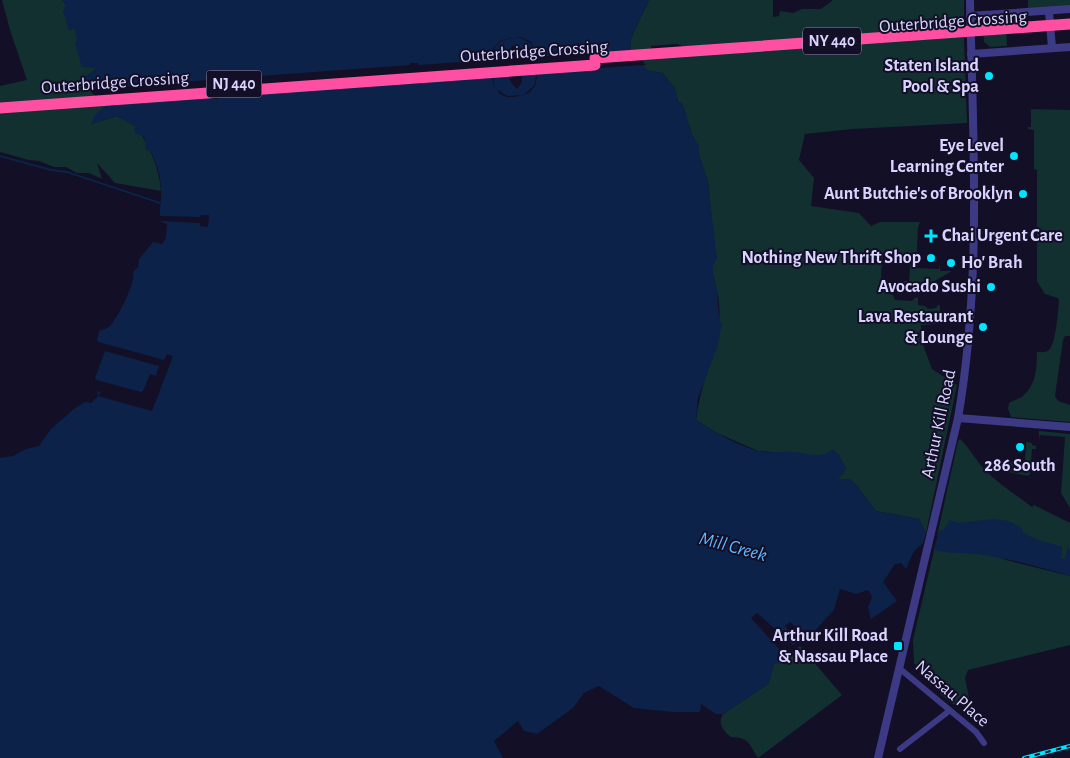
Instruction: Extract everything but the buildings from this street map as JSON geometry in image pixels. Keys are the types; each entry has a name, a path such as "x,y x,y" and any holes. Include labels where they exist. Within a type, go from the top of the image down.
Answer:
{"highway":[{"name":"Outerbridge Crossing","path":"0,108 1070,24"},
{"name":"Outerbridge Crossing","path":"0,101 1070,31"}],"street":[{"name":"Arthur Kill Road","path":"878,758 958,418 968,352 974,211 970,0"},
{"path":"970,16 1049,12 1070,9"},
{"path":"1049,12 1052,48"},
{"path":"971,54 1070,47"},
{"path":"958,418 1070,427"},
{"name":"Nassau Place","path":"899,668 948,711 976,732 984,743"},
{"path":"900,749 948,711"}],"green space":[{"path":"2,0 62,0 66,5 69,30 75,28 77,39 99,67 82,79 108,105 91,124 117,116 135,126 146,142 153,158 161,191 115,183 97,163 102,179 89,173 77,173 66,167 54,167 39,161 0,152 0,86 27,80"},
{"path":"649,0 773,0 773,17 779,16 780,11 793,13 802,9 821,9 833,0 964,0 967,123 853,129 805,134 799,160 814,178 811,206 859,213 871,226 880,222 920,222 918,227 916,268 939,269 940,264 940,271 952,271 933,282 933,288 910,291 909,285 904,284 904,281 909,281 911,257 883,255 882,284 888,293 893,295 895,300 912,301 916,297 918,298 918,305 925,306 928,309 936,308 940,305 940,311 946,312 946,314 964,315 963,322 921,325 922,342 932,369 957,385 926,533 919,519 876,511 849,479 837,479 827,454 819,456 758,451 717,433 696,420 717,334 719,315 718,298 713,275 708,182 699,155 699,147 692,135 682,103 678,102 675,89 663,73 648,71 630,52 631,38","holes":["677,44 688,48 652,56 651,46"]},
{"path":"1028,0 1070,0 1070,7 1028,11"},
{"path":"987,22 1006,22 1007,46 990,47 984,42 983,25"},
{"path":"1031,109 1070,110 1070,336 1065,336 1063,340 1055,396 1058,401 1070,405 1070,422 1011,417 1008,409 1009,403 1023,396 1031,387 1036,370 1037,352 1046,352 1051,346 1056,327 1059,301 1058,298 1045,294 1037,281 1037,170 1034,169 1034,130 1028,129 1028,127 1031,127"},
{"path":"1039,431 1070,434 1070,508 1061,493 1065,437 1040,435 1039,440"},
{"path":"960,439 985,470 996,480 1032,507 1034,505 1070,523 1070,562 1046,552 937,536"},
{"path":"1026,442 1036,446 1036,449 1032,449 1030,474 1028,476 1003,471 1003,462 1025,463"},
{"path":"935,546 988,553 1006,560 1070,576 1070,645 968,670 965,678 970,703 961,704 957,707 940,694 940,688 932,678 935,672 931,668 926,674 914,663 913,640"},
{"path":"800,646 842,695 758,758 748,742 731,737 726,732 722,727 721,718 723,714 768,684 774,664 785,659"}],"water":[{"name":"Mill Creek","path":"62,0 649,0 631,38 630,52 648,70 663,73 675,89 678,102 682,103 692,135 699,147 699,155 708,182 717,259 713,265 713,275 717,289 719,320 722,324 717,348 698,398 696,420 726,438 758,451 819,455 833,449 847,469 838,479 849,479 855,484 876,511 919,519 926,533 923,543 914,551 906,569 901,563 895,564 883,582 897,601 871,619 868,607 872,597 868,590 856,594 840,589 834,610 808,638 790,622 785,626 797,642 793,645 757,613 751,618 784,654 783,662 774,664 768,684 723,714 716,714 701,704 700,712 672,712 634,708 599,686 584,693 573,708 537,734 524,731 518,721 494,741 503,758 0,758 0,458 13,456 26,449 39,446 51,429 75,408 85,402 91,403 98,396 95,378 105,351 97,340 99,331 110,326 126,299 132,283 133,272 138,267 139,259 153,242 162,244 166,238 167,224 161,222 160,218 161,185 159,175 151,152 145,149 145,139 136,134 134,130 136,127 117,116 91,124 95,115 107,105 82,79 98,68 82,67 75,44 77,39 75,29 69,30 63,11 66,5"},
{"path":"993,519 1009,521 1022,528 1023,532 1032,537 1062,547 1061,558 1065,560 1068,547 1070,552 1070,576 1000,558 944,552 934,549 939,531 945,528 950,520 958,523"}],"pier":[{"path":"521,37 531,42 535,50 530,43 521,38 514,38"},
{"path":"508,39 501,41 494,48 492,60 506,59 513,45 519,50 521,58 536,56 535,50 537,57 591,53 591,48 596,47 597,53 633,51 646,65 599,68 598,71 593,71 593,69 538,73 535,86 529,93 524,95 534,86 537,73 522,74 522,82 517,89 512,84 508,75 493,76 495,87 493,84 492,76 419,82 419,84 219,96 219,99 211,99 211,97 118,104 118,106 104,105 88,89 110,88 110,85 117,85 117,87 209,80 209,77 217,77 218,79 410,65 410,63 418,63 419,65 490,60 493,48 501,40"},
{"path":"497,90 507,96 522,95 507,97 500,94"},
{"path":"201,215 209,215 208,227 200,226 200,223 158,221 157,216 200,217"},
{"path":"95,341 164,360 167,354 173,356 152,411 98,396 101,392 94,390 93,379 141,392 150,374 156,376 159,366 101,350"}],"waterway":[{"path":"0,156 51,170 67,172 160,203"}],"railway":[{"path":"1024,758 1070,746"}],"place":[{"name":"Staten Island Pool & Spa","path":"989,76"},
{"name":"Eye Level Learning Center","path":"1014,156"},
{"name":"Aunt Butchie's of Brooklyn","path":"1023,194"},
{"name":"Chai Urgent Care","path":"931,236"},
{"name":"Nothing New Thrift Shop","path":"931,258"},
{"name":"Ho' Brah","path":"951,263"},
{"name":"Avocado Sushi","path":"991,287"},
{"name":"Lava Restaurant & Lounge","path":"983,327"},
{"name":"286 South","path":"1020,447"},
{"name":"Arthur Kill Road & Nassau Place","path":"898,646"}]}
